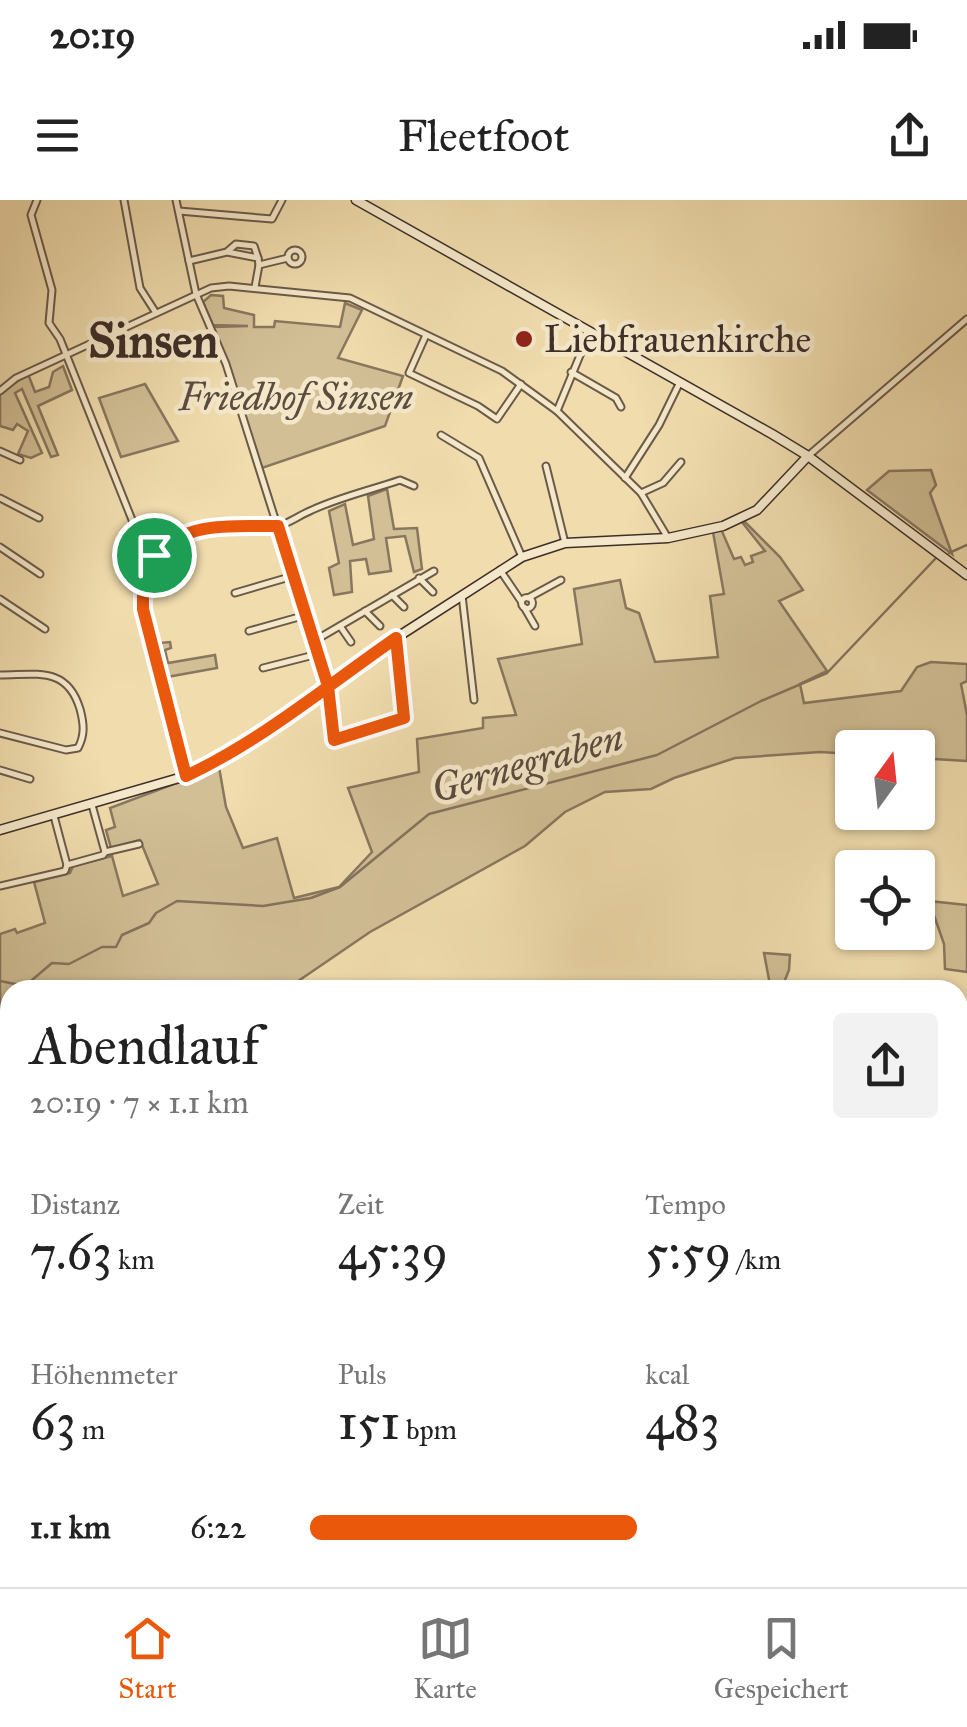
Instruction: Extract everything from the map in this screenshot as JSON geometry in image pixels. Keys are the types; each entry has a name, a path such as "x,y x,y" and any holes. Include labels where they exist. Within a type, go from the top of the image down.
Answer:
{"street":[{"path":"38,200 31,215 52,290 49,323 60,339 142,543 154,555"},
{"path":"124,200 140,288 156,313"},
{"path":"176,200 196,294 226,364 328,686 334,740 404,718 396,638"},
{"path":"178,212 272,220 282,200"},
{"path":"356,200 808,456 967,575"},
{"path":"189,261 226,252 236,244 254,246 258,262 255,288"},
{"path":"226,252 258,262 288,258"},
{"path":"0,391 16,378 196,294 229,286 350,298 520,384 557,410 641,493 668,538"},
{"path":"0,830 92,806 186,776 220,760 396,638 522,558 566,543 668,538 711,530 756,510 808,456 967,320"},
{"path":"557,410 590,331"},
{"path":"426,334 409,373 497,419 520,384"},
{"path":"571,372 616,398 621,407"},
{"path":"625,478 659,425 680,382"},
{"path":"441,436 479,458 522,558"},
{"path":"0,451 20,460"},
{"path":"641,493 663,483 681,462"},
{"path":"546,466 566,543"},
{"path":"186,776 143,609 143,584 154,555 185,532 278,526 313,509 400,480 414,486"},
{"path":"0,498 39,518"},
{"path":"0,547 40,574"},
{"path":"500,570 524,602 535,626"},
{"path":"314,641 434,571"},
{"path":"235,592 293,576"},
{"path":"419,578 433,592"},
{"path":"524,602 561,580"},
{"path":"392,594 404,607"},
{"path":"462,595 474,700"},
{"path":"0,599 45,629"},
{"path":"365,611 380,626"},
{"path":"250,630 306,615"},
{"path":"340,626 350,642"},
{"path":"263,668 318,654"},
{"path":"0,675 48,674 65,681 78,703 84,736 78,748 66,750 0,734"},
{"path":"0,770 30,779"},
{"path":"92,806 105,852"},
{"path":"0,886 65,871 67,865 54,816"},
{"path":"67,865 139,844"}],"green space":[{"name":"Friedhof Sinsen","path":"211,295 223,296 224,308 254,315 254,327 274,327 275,321 340,327 345,303 362,310 338,358 403,376 385,426 262,468 213,327 248,326 213,325 203,302"},
{"path":"63,366 72,390 38,406 58,455 51,457 22,389 15,393 42,453 31,458 18,454 28,431 17,424 13,430 0,426 0,393 28,374 35,392 49,387 53,372"},
{"path":"145,384 178,441 121,457 99,398"},
{"path":"931,470 936,485 930,493 952,554 867,490 889,471"},
{"path":"387,489 394,529 417,528 422,569 414,572 405,536 386,538 391,571 369,574 366,559 350,561 352,592 334,595 329,568 339,563 329,511 345,504 353,545 374,539 368,496"},
{"path":"741,521 780,557 803,590 779,601 827,671 800,684 804,703 901,691 917,667 931,662 967,664 967,681 961,684 967,715 967,761 935,759 935,730 835,730 835,753 735,758 651,789 605,792 565,812 525,846 370,932 300,980 0,980 0,934 15,929 17,933 45,923 34,882 112,856 123,896 158,884 140,840 111,848 106,830 115,827 110,808 219,767 226,807 243,848 277,838 294,898 339,887 372,852 348,788 419,772 417,739 483,728 483,718 516,715 498,659 582,644 574,589 620,580 626,608 639,613 655,662 718,657 710,596 724,594 713,532 721,529 734,559 741,557 745,565 753,562 751,556 765,551"},
{"path":"170,642 171,648 165,650 168,663 215,655 217,668 167,677 159,643"},
{"path":"935,902 967,905 967,972 945,969 944,944 935,918"},
{"path":"764,953 790,955 785,980 769,980"}],"waterway":[{"name":"Gernegraben","path":"949,553 967,545"},
{"name":"Gernegraben","path":"32,980 52,963 69,964 102,947 116,947 122,935 149,923 156,913 177,901 263,906 311,898 340,887 429,814 657,755 761,701 827,673 936,558"}],"place":[{"name":"Liebfrauenkirche","path":"524,339"}],"district":[{"name":"Sinsen","path":"153,340"}],"route":[{"path":"154,555 143,584 143,609 186,776 220,760 328,686 396,638 404,718 334,740 328,686 278,526 202,528 185,532 154,555"}]}
